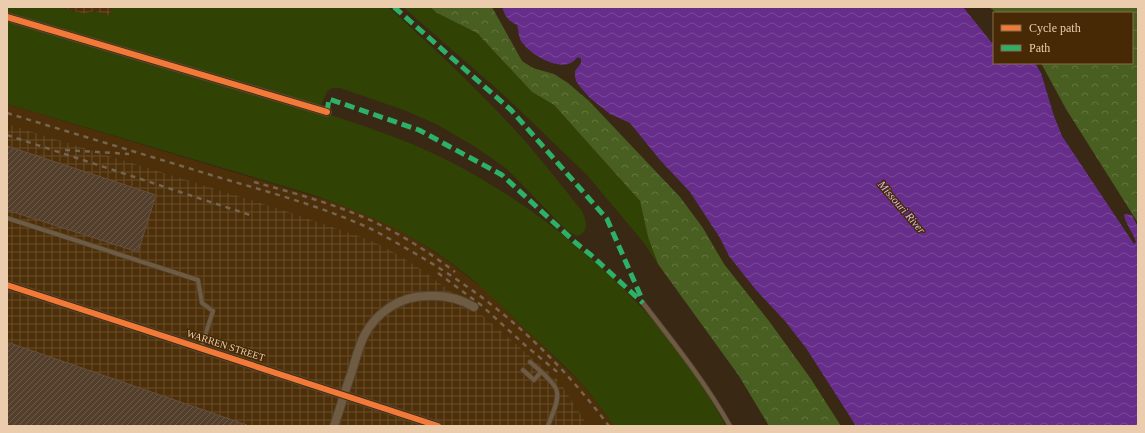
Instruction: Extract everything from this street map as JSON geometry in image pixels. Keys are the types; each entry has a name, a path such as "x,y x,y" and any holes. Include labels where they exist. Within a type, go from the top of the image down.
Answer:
{"street":[{"path":"7,17 327,112"},
{"name":"WARREN STREET","path":"7,285 438,426"},
{"path":"334,426 365,334 372,324 386,310 403,301 421,296 445,296 457,299 474,307"}],"lane":[{"path":"7,218 198,280 202,303 213,311 201,348"},
{"path":"643,303 680,350 706,387 730,426"},
{"path":"530,362 556,388 558,394 548,426"},
{"path":"523,370 534,380 541,372"}],"shaded area":[{"path":"60,7 112,7 109,16 95,11 84,14"},
{"path":"7,104 346,206 407,234 449,262 486,291 582,384 615,426 588,426 559,381 481,314 418,267 390,250 370,240 280,209 7,124"},
{"path":"7,124 280,209 370,240 390,250 418,267 481,314 559,381 588,426 7,426"}],"green space":[{"path":"7,7 60,7 84,14 95,11 109,16 112,7 388,7 469,82 524,140 582,211 586,222 584,232 577,236 568,232 507,169 474,146 436,124 404,110 340,88 328,90 318,111 412,144 447,160 482,179 549,224 581,249 611,276 664,333 697,378 726,426 615,426 583,385 563,364 476,282 450,262 412,237 351,209 307,193 7,104"},
{"path":"403,7 430,7 437,13 477,33 532,92 554,105 640,201 648,237 658,264 644,243 587,175 506,97"},
{"path":"430,7 492,7 522,61 533,68 554,74 568,83 589,101 680,197 703,228 724,264 769,321 811,379 841,426 769,426 739,376 658,264 648,237 640,201 554,105 532,92 477,33 437,13"},
{"path":"989,7 1138,7 1138,223 1066,109 1042,64 1133,64 1133,12 996,12"}],"water":[{"name":"Missouri River","path":"502,7 963,7 993,42 993,64 1036,64 1041,73 1054,116 1062,136 1134,244 1136,242 1124,214 1132,215 1138,227 1138,426 856,426 806,348 785,321 756,290 729,256 720,238 690,192 660,160 630,123 610,114 590,98 581,88 576,81 575,71 581,63 581,59 578,57 571,63 562,65 549,62 535,55 521,41 517,25 511,22 504,13"}],"building":[{"path":"7,146 156,195 138,252 7,210"},
{"path":"7,342 247,425 247,426 7,426"}],"railway":[{"path":"7,113 305,203 342,216 379,233 439,268 493,306 542,349 565,373 609,426"},
{"path":"7,135 253,216"},
{"path":"65,150 129,154"},
{"path":"254,182 323,202 363,217 387,228 433,256 455,272"},
{"path":"438,273 481,305 526,346 561,375"}],"marked path":[{"path":"394,7 511,110 607,219 642,299"},
{"path":"327,112 329,99 419,130 502,175 643,303"}],"cycle path":[{"path":"7,17 327,112"},
{"path":"7,285 438,426"}]}
